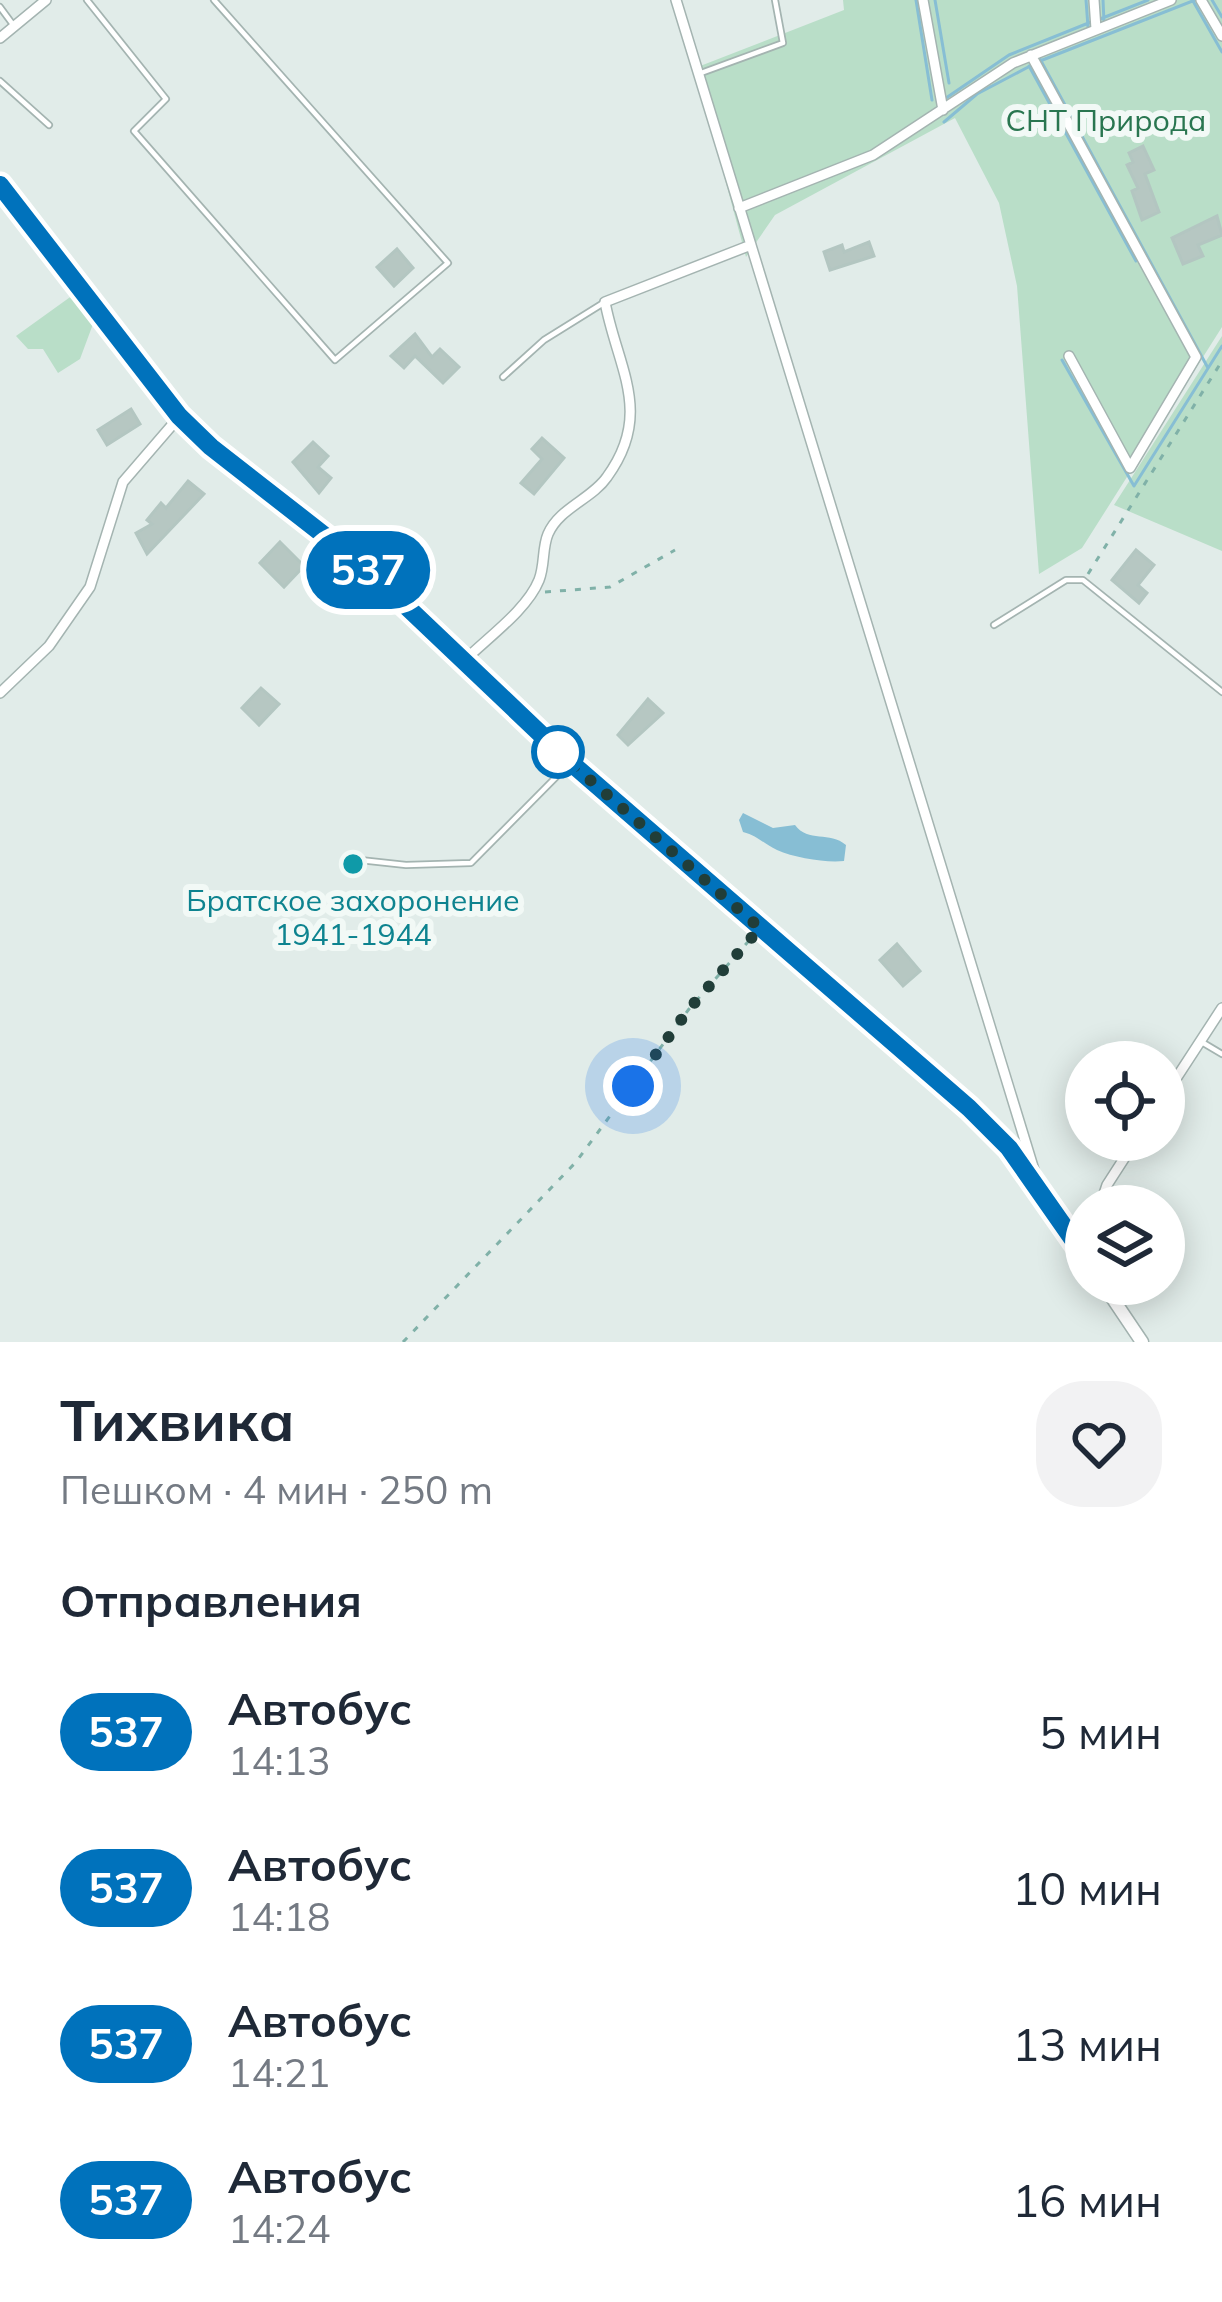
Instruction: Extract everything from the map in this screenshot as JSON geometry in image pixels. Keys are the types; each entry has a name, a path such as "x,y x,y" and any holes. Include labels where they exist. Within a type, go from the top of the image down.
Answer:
{"street":[{"path":"0,38 46,0"},
{"path":"676,0 1040,1188"},
{"path":"923,0 943,110"},
{"path":"1094,0 1096,29"},
{"path":"739,208 873,155 972,87 1031,55 1171,0"},
{"path":"1201,0 1222,36"},
{"path":"1031,55 1196,357 1130,468 1069,356"},
{"path":"0,185 179,416 211,447 366,568 570,762 969,1108 1009,1148 1065,1222"},
{"path":"464,661 531,594 544,564 548,534 570,507 607,479 632,421 629,376 605,302 751,245"},
{"path":"0,693 50,646 90,587 123,482 179,416"},
{"path":"1185,1064 1222,1008"},
{"path":"1117,1305 1142,1342"}],"lane":[{"path":"87,0 166,99 134,130 335,360 448,262 214,0"},
{"path":"698,74 783,43 775,0"},
{"path":"0,7 14,26"},
{"path":"0,81 49,125"},
{"path":"503,377 544,340 605,302"},
{"path":"994,625 1066,580 1083,580 1222,692"},
{"path":"360,860 471,863 570,762"},
{"path":"1200,1041 1222,1054"}],"path":[{"path":"1083,580 1222,361"},
{"path":"531,594 610,587 674,550"},
{"path":"403,1342 576,1162 689,1009 760,928"}],"green space":[{"name":"СНТ Природа","path":"843,0 1222,0 1222,327 1082,548 1039,574 1017,286 999,203 955,118 775,215 746,257 695,68 844,10"},
{"path":"73,295 93,324 80,359 58,373 43,349 28,349 16,336"},
{"path":"1222,336 1222,551 1114,505"}],"water":[{"path":"743,813 773,828 795,825 806,834 840,841 846,845 844,861 777,850 743,832 739,820"}],"building":[{"path":"1143,146 1154,170 1145,174 1159,212 1142,220 1132,191 1138,188 1127,165 1133,162 1129,153"},
{"path":"1217,216 1222,235 1198,245 1203,256 1183,264 1172,238"},
{"path":"869,242 874,256 830,270 824,252 842,245 844,252"},
{"path":"397,249 413,268 394,286 377,267"},
{"path":"415,334 432,357 440,349 459,367 443,383 415,356 404,368 391,356"},
{"path":"131,409 140,424 107,445 98,430"},
{"path":"542,438 564,458 534,494 521,483 542,459 532,449"},
{"path":"313,442 328,456 318,467 331,478 319,493 293,462"},
{"path":"188,481 204,494 147,554 136,533 152,524 147,520 161,503 166,508"},
{"path":"280,542 304,566 284,587 260,563"},
{"path":"1136,550 1154,565 1138,585 1147,593 1139,603 1112,580"},
{"path":"261,688 279,704 259,725 242,708"},
{"path":"648,699 663,713 628,745 618,735"},
{"path":"897,944 920,971 903,986 880,960"}],"waterway":[{"path":"916,0 932,100"},
{"path":"935,0 949,83"},
{"path":"1086,0 1088,27"},
{"path":"1103,0 1104,22"},
{"path":"1100,19 1148,0"},
{"path":"1040,61 1195,0"},
{"path":"1212,0 1222,17"},
{"path":"1193,1 1222,52"},
{"path":"946,98 1009,55 1091,22"},
{"path":"1040,59 1208,368"},
{"path":"944,122 977,94 1032,65"},
{"path":"1029,66 1136,261"},
{"path":"1062,360 1134,486 1222,346"}],"bus line":[{"name":"537","path":"0,185 179,416 211,447 366,568 570,762 969,1108 1009,1148 1065,1226"}],"place":[{"name":"Братское захоронение 1941-1944","path":"353,864"}],"route":[{"path":"558,752 760,928 689,1009 633,1086"}]}
